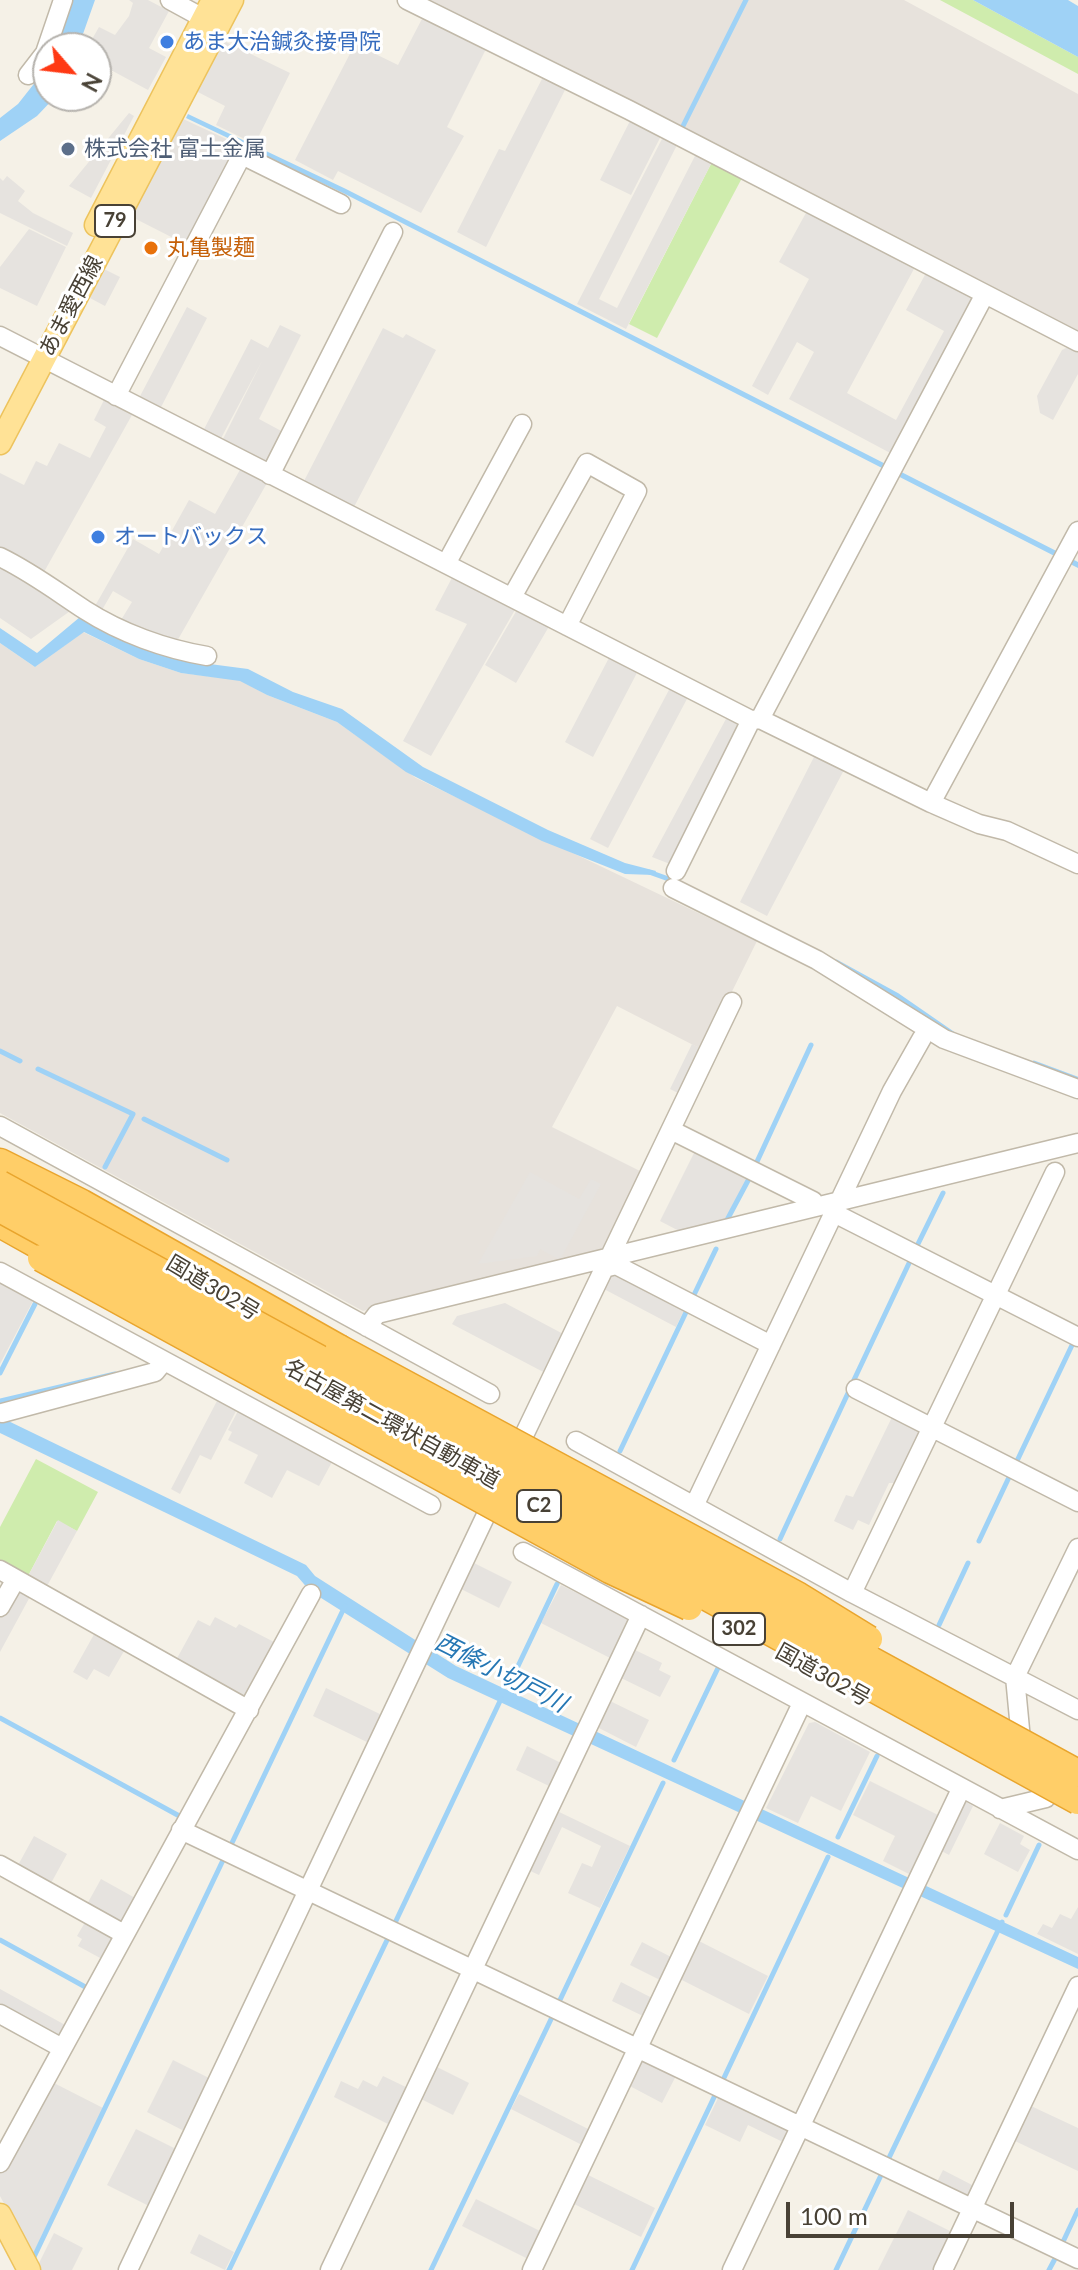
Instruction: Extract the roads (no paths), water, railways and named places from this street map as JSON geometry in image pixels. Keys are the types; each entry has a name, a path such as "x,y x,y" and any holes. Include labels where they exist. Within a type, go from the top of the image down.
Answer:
{"highway":[{"path":"0,1162 82,1203 339,1348 799,1596 1078,1770"},
{"name":"国道302号","path":"0,1169 240,1301 284,1335 357,1408 389,1435"},
{"name":"名古屋第二環状自動車道","path":"0,1184 1078,1770"},
{"name":"名古屋第二環状自動車道","path":"0,1209 1078,1801"},
{"name":"国道302号","path":"0,1224 1078,1816"},
{"path":"0,1232 41,1258 610,1570 923,1716"}],"main road":[{"name":"あま愛西線","path":"0,411 37,355 232,0"},
{"name":"あま愛西線","path":"0,443 37,355 208,9"},
{"path":"0,2215 29,2270"}],"street":[{"path":"28,75 45,53 63,0"},
{"path":"170,0 208,9"},
{"path":"407,0 629,110 1078,342"},
{"path":"116,396 242,155 341,204"},
{"path":"270,475 393,232"},
{"path":"985,294 755,720 675,879 817,960 944,1039 1078,1089"},
{"path":"0,336 755,720 931,803 979,824 1007,831 1078,864"},
{"path":"446,564 522,424"},
{"path":"512,597 587,463 637,491 567,626"},
{"path":"931,803 1078,531"},
{"path":"0,557 38,575 87,611 108,622 175,651 207,656"},
{"path":"128,2270 732,1002"},
{"path":"694,1506 837,1206 922,1038"},
{"path":"0,1126 490,1394"},
{"path":"671,1130 813,1201 814,1206"},
{"path":"367,1327 377,1314 607,1262 814,1206 837,1206 1078,1143"},
{"path":"852,1593 1055,1172"},
{"path":"837,1206 995,1295 1078,1337"},
{"path":"607,1262 771,1345"},
{"path":"0,1272 431,1505"},
{"path":"331,1308 357,1408"},
{"path":"2,1413 155,1372 164,1361"},
{"path":"856,1389 1078,1502"},
{"path":"334,1452 389,1435"},
{"path":"576,1441 852,1593 1078,1710"},
{"path":"1000,1809 1036,1792 1015,1677 1078,1548"},
{"path":"523,1552 1078,1850"},
{"path":"0,1607 8,1575 249,1710"},
{"path":"617,1602 653,1581"},
{"path":"0,2163 311,1594"},
{"path":"330,2270 641,1615"},
{"path":"532,2270 802,1703"},
{"path":"732,2270 961,1789"},
{"path":"181,1830 1078,2259"},
{"path":"0,1865 124,1934"},
{"path":"943,2270 1078,1986"},
{"path":"0,2014 62,2048"}],"water":[{"path":"71,0 95,0 84,32 61,32"},
{"path":"973,0 1068,0 1078,6 1078,57"},
{"path":"32,86 32,112 41,112 0,141 0,118 18,104"},
{"path":"188,114 346,189 1078,562 1078,568 345,194 186,118"},
{"path":"80,617 202,663 248,669 293,692 342,709 423,767 548,830 625,863 656,871 654,875 625,874 542,841 406,772 337,722 240,681 181,673 139,659 84,632 35,667 0,643 0,628 37,653"},
{"path":"0,1417 306,1565 315,1576 456,1666 1078,1957 1078,1969 448,1678 310,1591 297,1576 0,1433"}],"waterway":[{"path":"681,130 746,0"},
{"path":"649,872 677,882"},
{"path":"836,962 898,996 953,1034"},
{"path":"755,1166 811,1045"},
{"path":"0,1051 20,1061"},
{"path":"1034,1063 1077,1079"},
{"path":"38,1069 133,1114 105,1167"},
{"path":"144,1119 227,1160"},
{"path":"727,1220 751,1175"},
{"path":"916,1248 943,1193"},
{"path":"692,1299 716,1249"},
{"path":"853,1382 911,1259"},
{"path":"0,1373 35,1304"},
{"path":"620,1451 688,1308"},
{"path":"1016,1463 1074,1341"},
{"path":"0,1401 115,1374"},
{"path":"780,1539 849,1391"},
{"path":"979,1541 1011,1473"},
{"path":"939,1625 968,1563"},
{"name":"西條小切戸川","path":"509,1685 557,1584"},
{"path":"230,1847 345,1606"},
{"path":"674,1760 718,1668"},
{"name":"西條小切戸川","path":"394,1925 501,1699"},
{"path":"0,1718 183,1818"},
{"path":"838,1837 877,1756"},
{"path":"559,2002 663,1783"},
{"path":"1006,1915 1039,1845"},
{"path":"33,2259 225,1856"},
{"path":"722,2082 828,1857"},
{"path":"887,2162 1002,1922"},
{"path":"229,2270 389,1936"},
{"path":"0,1940 89,1989"},
{"path":"431,2270 554,2013"},
{"path":"632,2270 717,2091"},
{"path":"836,2270 883,2171"},
{"path":"1062,2244 1078,2210"},
{"path":"1049,2270 1057,2255"}],"place":[{"name":"あま大治鍼灸接骨院","path":"167,42"},
{"name":"株式会社 富士金属","path":"68,149"},
{"name":"丸亀製麺","path":"151,248"},
{"name":"オートバックス","path":"98,537"}]}
